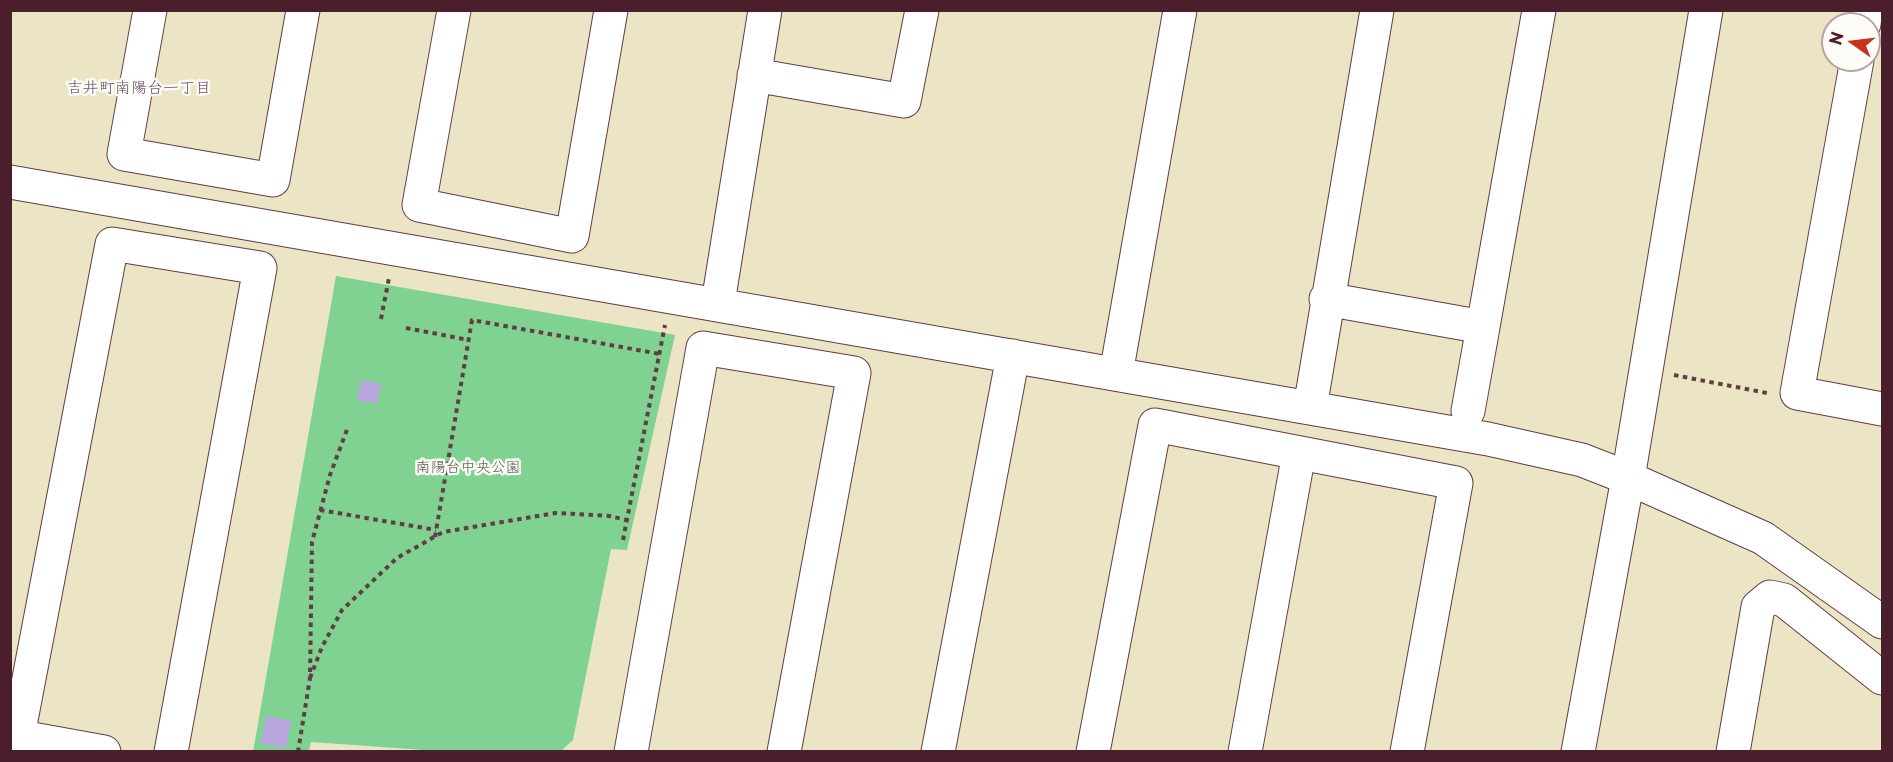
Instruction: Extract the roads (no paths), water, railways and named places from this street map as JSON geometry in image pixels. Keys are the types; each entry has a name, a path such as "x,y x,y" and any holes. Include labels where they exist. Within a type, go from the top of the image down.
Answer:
{"street":[{"path":"150,10 124,154 273,180 303,10"},
{"path":"454,10 419,205 572,236 611,10"},
{"path":"718,303 765,10"},
{"path":"754,75 904,101 922,10"},
{"path":"1116,374 1180,10"},
{"path":"1310,408 1326,299 1377,10"},
{"path":"1468,411 1539,10"},
{"path":"1578,752 1628,477 1706,10"},
{"path":"1855,72 1797,393 1882,409"},
{"path":"10,182 718,303 1488,439 1582,460 1628,477 1763,538 1882,622"},
{"path":"104,752 14,736 112,244 260,268 171,752"},
{"path":"1326,299 1483,327"},
{"path":"631,752 703,348 854,374 784,752"},
{"path":"938,752 1013,356"},
{"path":"1093,752 1155,425 1456,483 1407,752"},
{"path":"1245,752 1299,453"},
{"path":"1732,752 1758,607 1770,597 1784,600 1882,678"}],"district":[{"name":"吉井町南陽台一丁目","path":"139,89"}],"park label":[{"name":"南陽台中央公園","path":"468,468"}]}
